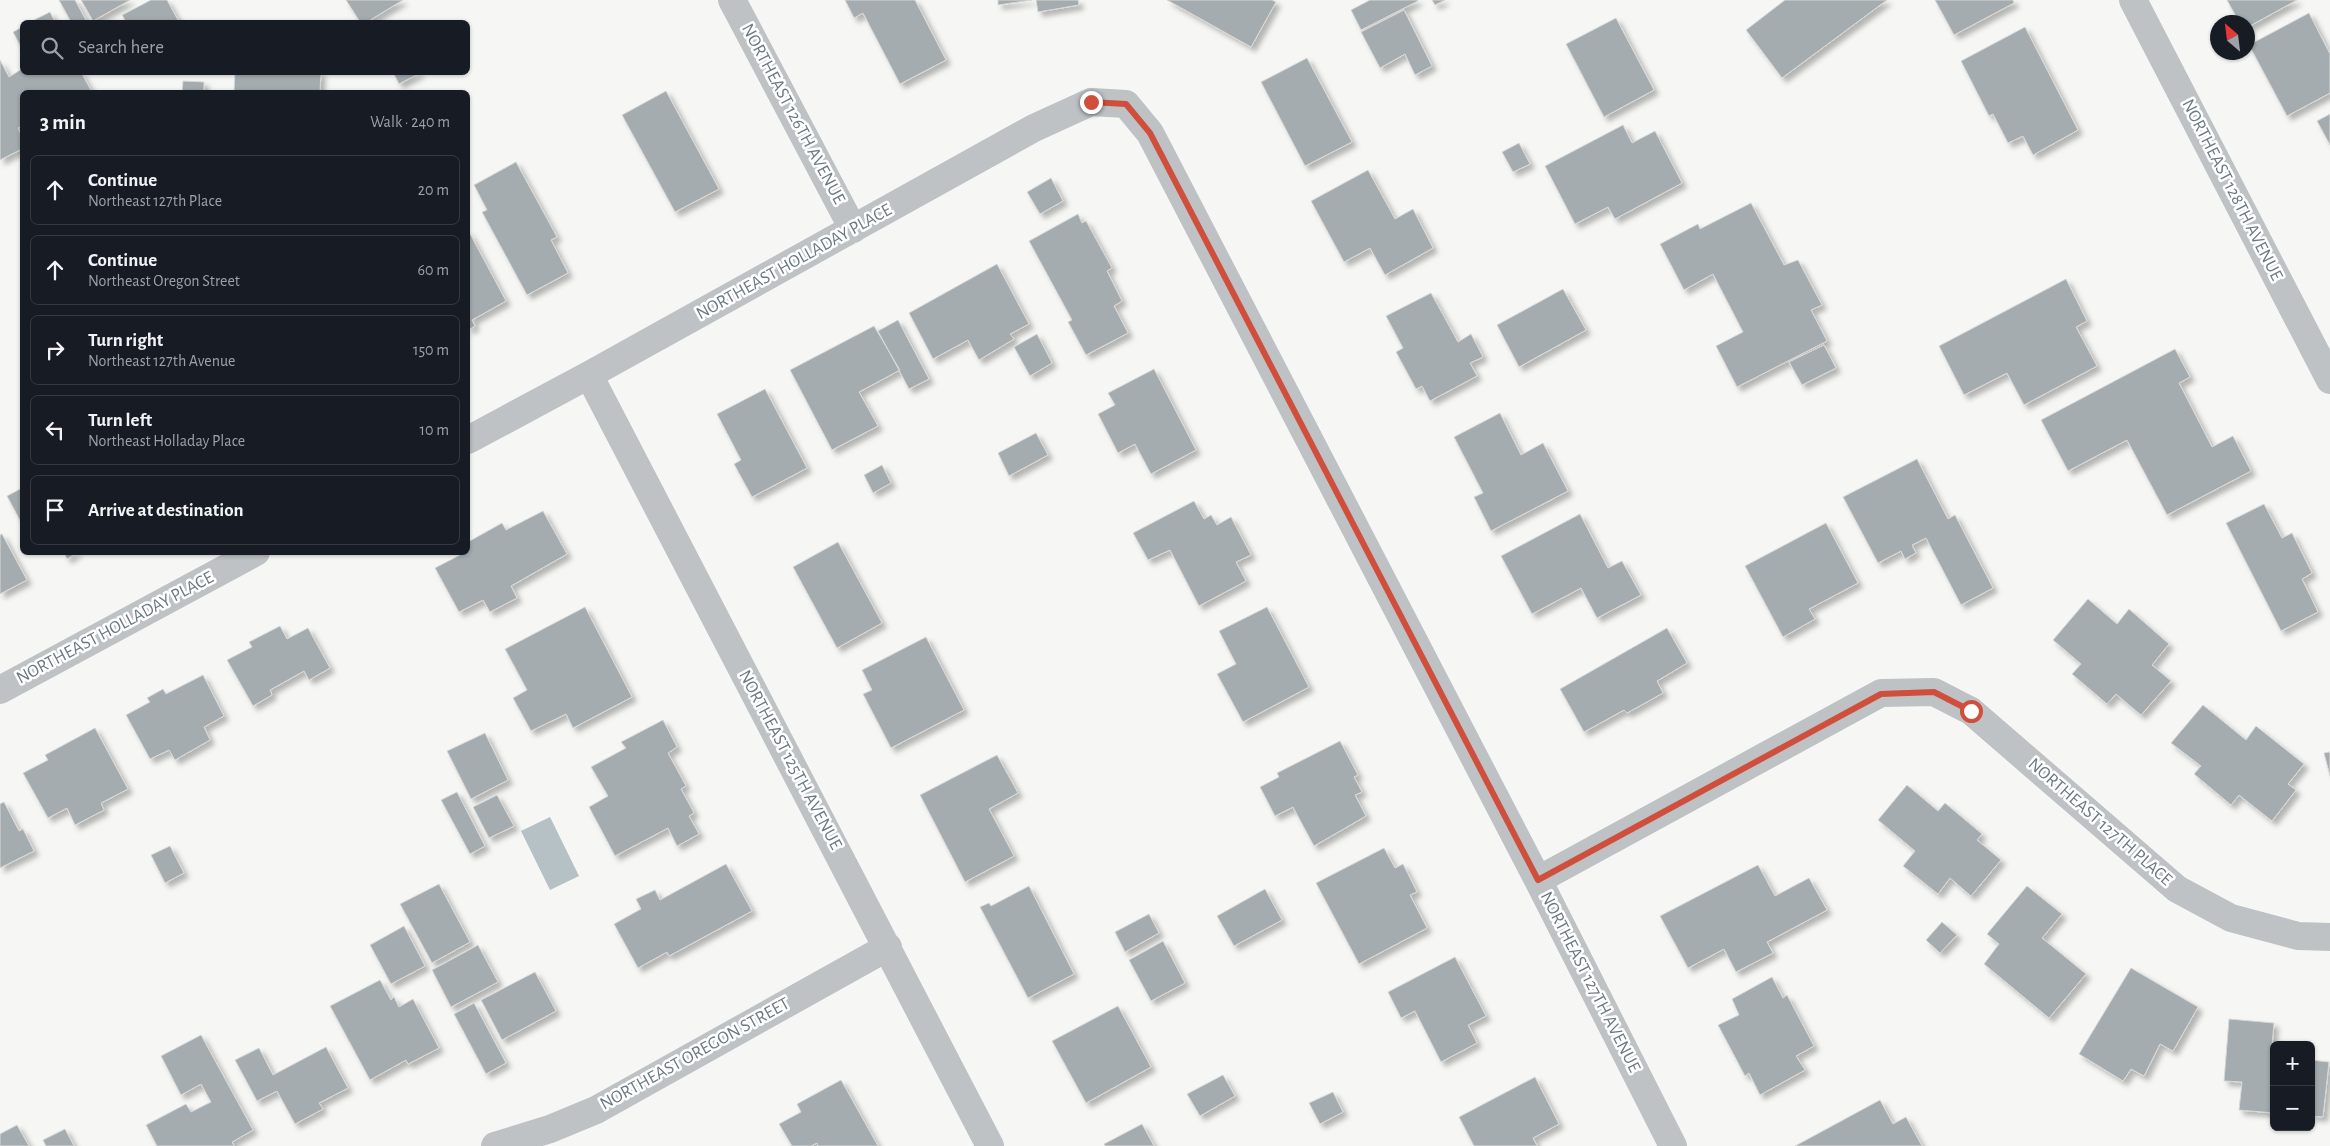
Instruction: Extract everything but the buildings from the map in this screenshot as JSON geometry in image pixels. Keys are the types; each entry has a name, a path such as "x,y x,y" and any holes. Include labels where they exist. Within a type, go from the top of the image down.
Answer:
{"street":[{"name":"NORTHEAST 126TH AVENUE","path":"732,0 853,229"},
{"name":"NORTHEAST 128TH AVENUE","path":"2133,0 2330,380"},
{"name":"NORTHEAST HOLLADAY PLACE","path":"470,439 1034,128 1091,102 1126,104"},
{"name":"NORTHEAST 127TH AVENUE","path":"1126,104 1150,133 1538,880 1673,1146"},
{"name":"NORTHEAST 125TH AVENUE","path":"589,375 990,1146"},
{"name":"NORTHEAST HOLLADAY PLACE","path":"0,690 250,555"},
{"name":"NORTHEAST 127TH PLACE","path":"1538,880 1881,694 1934,692 1971,711 2177,889 2230,918 2298,936 2330,937"},
{"name":"NORTHEAST OREGON STREET","path":"495,1146 550,1129 596,1110 888,947"}],"shaded area":[{"path":"550,817 579,876 550,890 521,831"}],"route":[{"path":"1091,102 1126,104 1150,133 1538,880 1881,694 1934,692 1971,711"}]}
